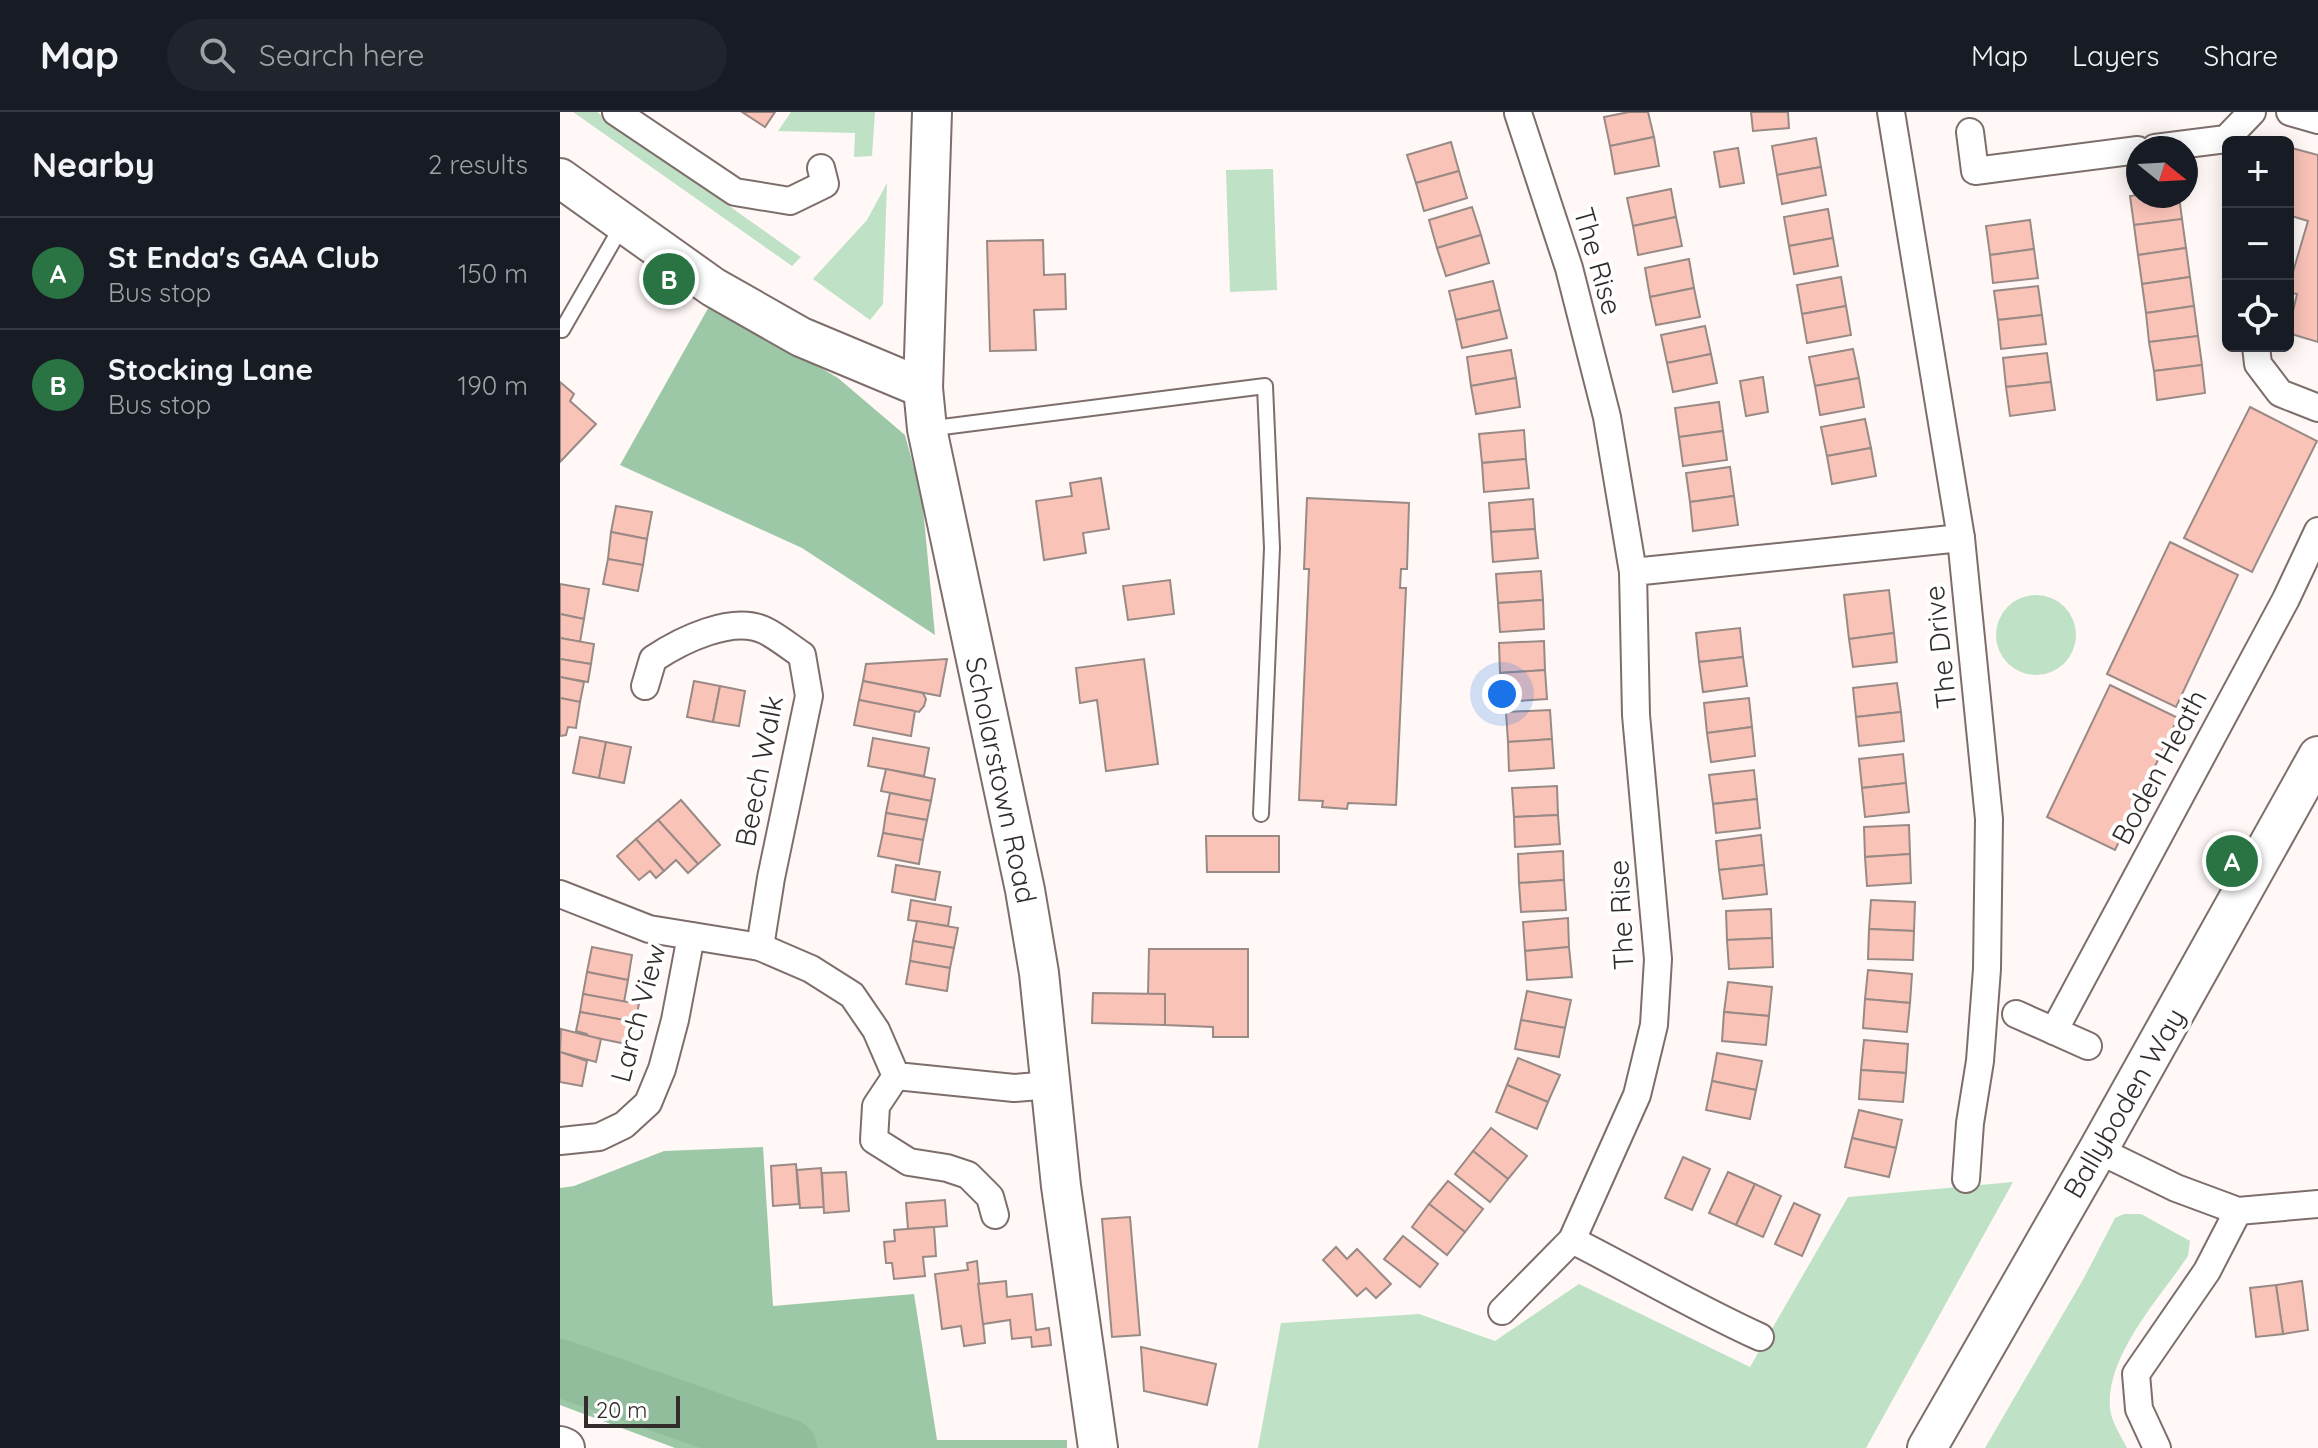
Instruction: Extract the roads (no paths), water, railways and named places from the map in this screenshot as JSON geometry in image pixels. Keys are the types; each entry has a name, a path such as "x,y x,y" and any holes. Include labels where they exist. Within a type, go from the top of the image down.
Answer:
{"main road":[{"name":"Scholarstown Road","path":"932,112 923,388 927,429 1025,890 1039,973 1061,1186 1098,1448"},
{"path":"560,178 713,287 801,337 923,388"},
{"name":"Ballyboden Way","path":"1927,1448 2318,756"}],"street":[{"path":"616,112 735,192 790,201 825,184 821,168"},
{"name":"The Drive","path":"1891,112 1961,538 1989,819 1987,969 1966,1179"},
{"path":"2233,136 2252,112"},
{"path":"2290,112 2318,120"},
{"name":"The Rise","path":"1502,1311 1572,1240 1637,1095 1654,1025 1658,959 1636,715 1633,572 1607,417 1569,268 1518,113"},
{"path":"1970,132 1975,171 2126,152"},
{"path":"2198,145 2222,143"},
{"path":"2257,352 2258,364 2280,393 2318,408"},
{"name":"Boden Heath","path":"2054,1031 2286,599 2318,531"},
{"path":"1633,572 1961,538"},
{"name":"Beech Walk","path":"645,686 653,659 681,640 733,626 763,629 802,655 809,696 771,878 760,947"},
{"path":"560,894 649,929 760,947 811,969 852,995 876,1030 896,1076"},
{"name":"Larch View","path":"560,1141 599,1137 624,1125 648,1103 662,1069 675,1020 691,936"},
{"path":"2016,1014 2088,1046"},
{"path":"896,1076 1014,1088 1051,1085"},
{"path":"896,1076 876,1106 874,1140 909,1162 968,1175 990,1197 995,1215"},
{"path":"2098,1150 2176,1188 2238,1211 2318,1204"},
{"path":"2157,1448 2139,1409 2136,1374 2207,1271 2238,1211"},
{"path":"1572,1240 1710,1315 1760,1337"}],"lane":[{"path":"562,330 623,224"},
{"path":"927,429 1265,386 1272,548 1261,814"}],"waterway":[{"path":"560,1368 788,1448"}],"place":[{"name":"Stocking Lane","path":"669,279"},
{"name":"St Enda's GAA Club","path":"2232,861"}]}
